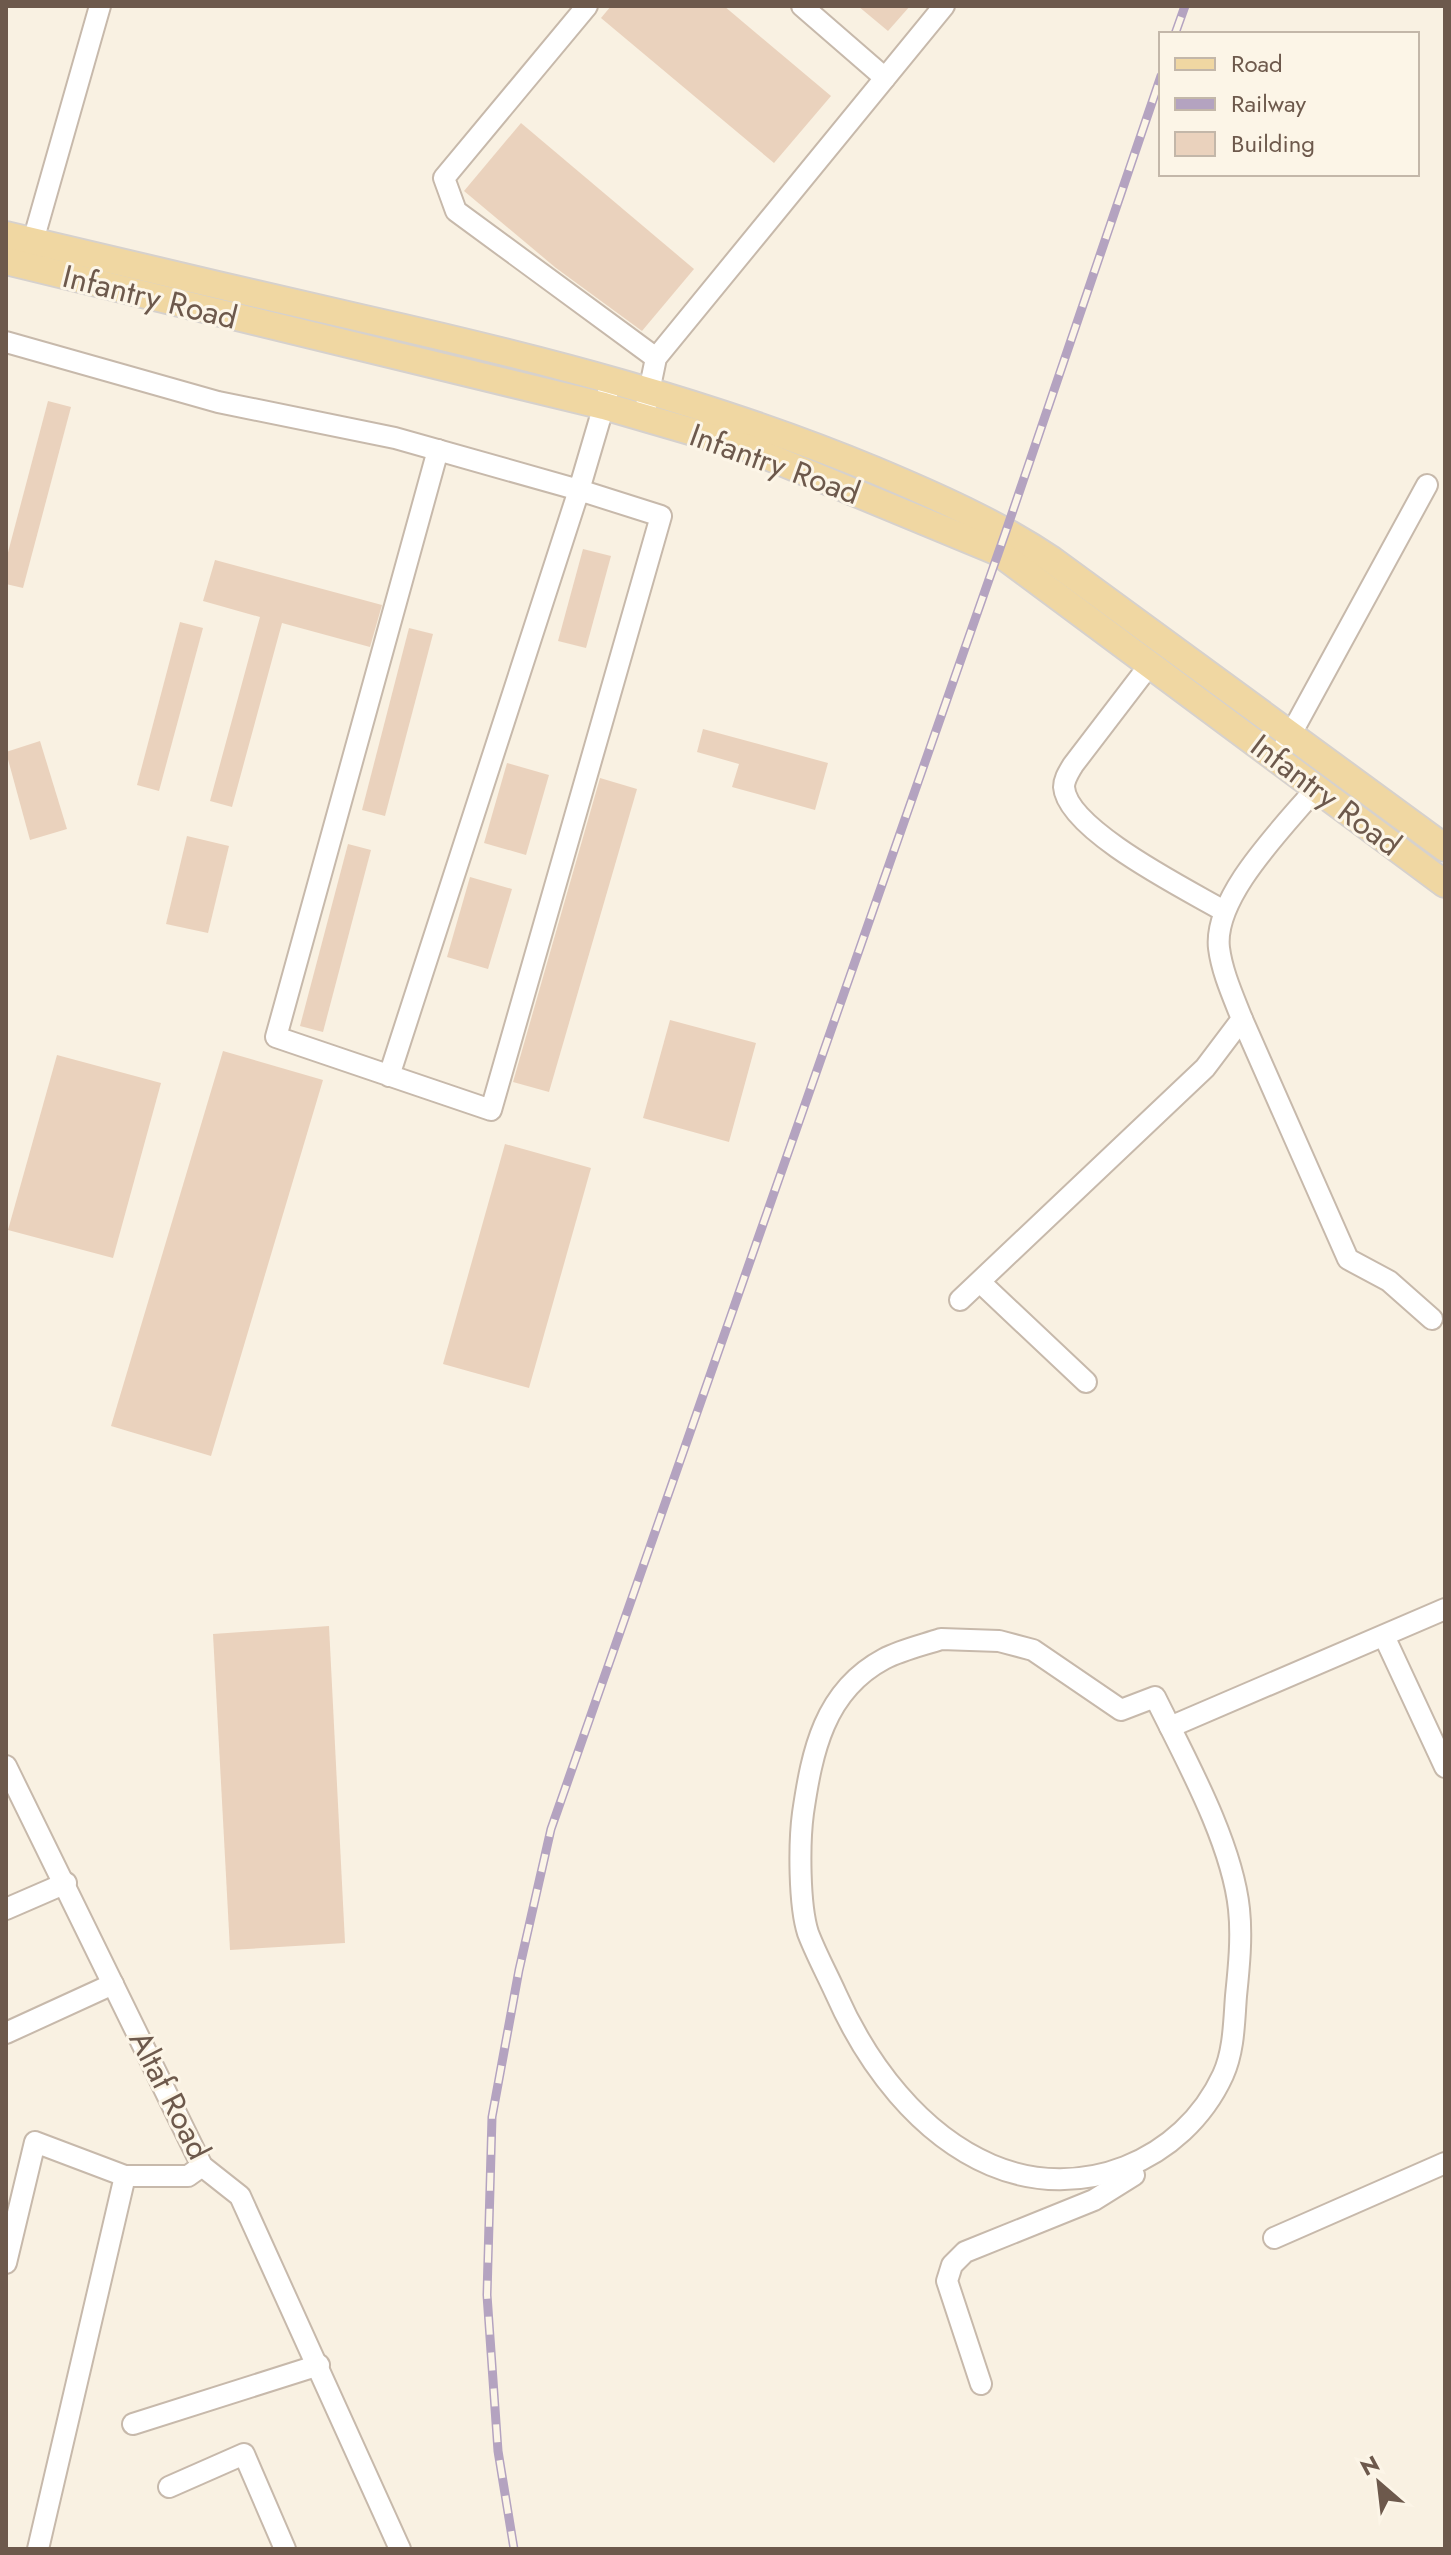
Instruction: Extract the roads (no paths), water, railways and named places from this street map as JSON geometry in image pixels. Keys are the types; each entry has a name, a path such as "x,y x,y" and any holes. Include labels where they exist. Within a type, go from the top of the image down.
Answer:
{"main road":[{"name":"Infantry Road","path":"6,235 499,349 649,390 805,442 924,491 1018,537 1284,747 1317,787 1445,884"},
{"name":"Infantry Road","path":"6,261 604,406 745,447 998,552 1151,663 1445,848"}],"street":[{"path":"33,241 100,6"},
{"path":"587,6 444,178 456,211 656,358"},
{"path":"802,6 885,78"},
{"path":"644,418 656,358 944,6"},
{"path":"6,342 218,402 395,438 438,450 579,490 661,516 491,1110 276,1037 438,450"},
{"path":"389,1076 579,490 611,380"},
{"path":"1284,747 1427,485"},
{"path":"1151,663 1073,765 1064,781 1064,791 1080,816 1107,841 1224,911"},
{"path":"1317,787 1242,880 1224,911 1219,947 1242,1019 1348,1259 1389,1281 1432,1319"},
{"path":"960,1300 1205,1068 1242,1019"},
{"path":"981,1283 1086,1382"},
{"path":"1170,1727 1445,1609"},
{"path":"1384,1636 1445,1767"},
{"path":"941,1639 999,1641 1033,1650 1121,1710 1155,1697 1170,1727 1228,1857 1239,1911 1240,1960 1232,2040 1224,2072 1198,2116 1163,2148 1108,2175 1048,2179 990,2165 924,2118 892,2089 844,2014 807,1930 799,1841 818,1732 858,1678 884,1658 941,1639"},
{"name":"Altaf Road","path":"6,1766 202,2166 240,2196 400,2549"},
{"path":"6,1909 66,1883"},
{"path":"6,2033 113,1984"},
{"path":"6,2263 35,2142 125,2176 188,2176 202,2166"},
{"path":"981,2384 947,2281 952,2265 965,2252 1094,2200 1162,2156 1163,2148"},
{"path":"1274,2238 1445,2163"},
{"path":"38,2549 125,2176"},
{"path":"133,2424 319,2365"},
{"path":"169,2487 244,2454 285,2549"}],"railway":[{"path":"1176,32 1185,6"},
{"path":"514,2549 498,2451 487,2295 492,2117 519,1970 551,1829 1006,531 1159,82"}]}
